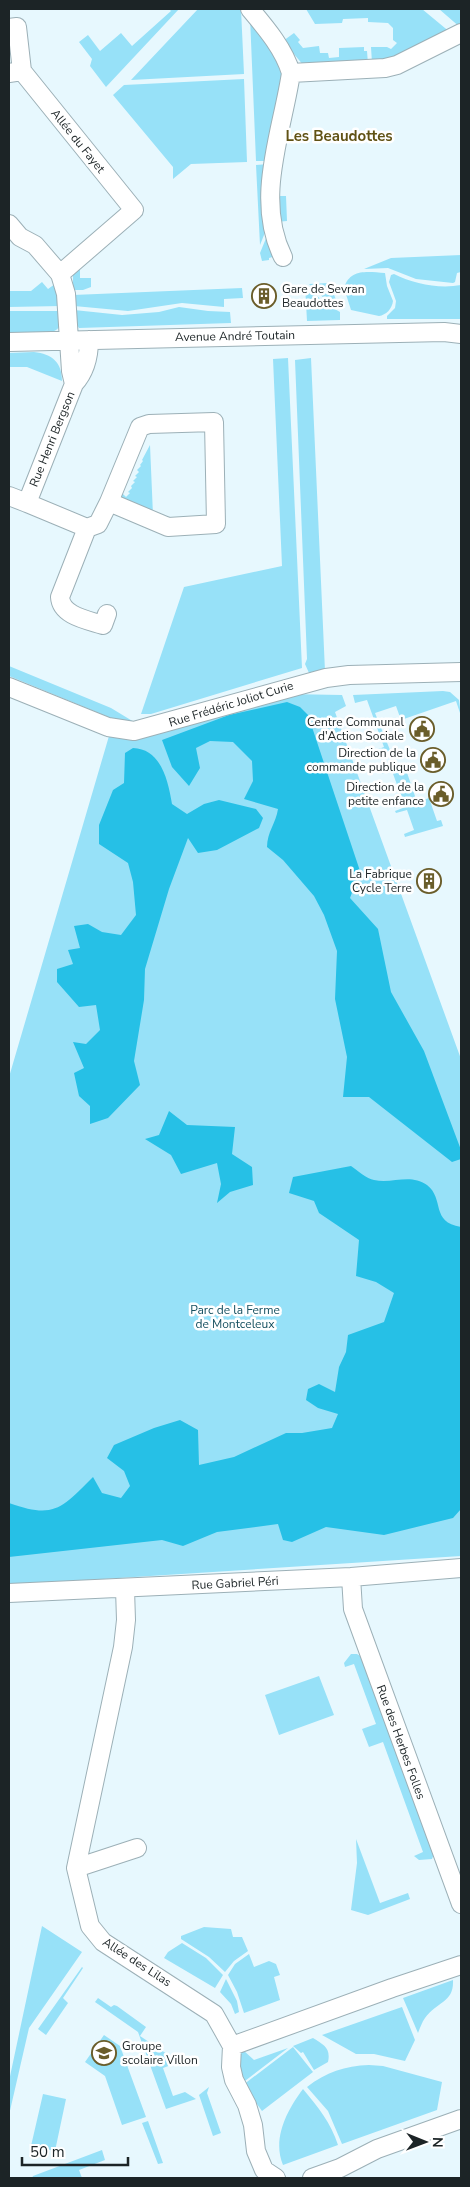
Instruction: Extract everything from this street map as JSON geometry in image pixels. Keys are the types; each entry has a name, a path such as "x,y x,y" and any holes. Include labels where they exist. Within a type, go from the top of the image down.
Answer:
{"street":[{"path":"250,9 266,28 284,55 291,73 271,182 272,224 283,257"},
{"name":"Allée du Fayet","path":"9,28 17,26 16,72 134,210 60,274"},
{"path":"291,73 385,68 397,65 461,33"},
{"path":"9,224 20,237 35,246 60,274 66,294 70,340"},
{"name":"Avenue André Toutain","path":"9,342 444,332 461,334"},
{"name":"Rue Henri Bergson","path":"70,340 71,371 74,384 27,504 87,528"},
{"path":"74,384 81,377 89,355 89,340"},
{"path":"103,625 67,612 60,603 60,597 87,528 98,524 140,427 148,424 214,422 216,524 168,526 109,502"},
{"path":"9,496 27,504"},
{"name":"Rue Frédéric Joliot Curie","path":"9,687 108,727 134,731 326,678 348,675 461,672"},
{"name":"Rue Gabriel Péri","path":"9,1593 351,1577 461,1568"},
{"name":"Rue des Herbes Folles","path":"351,1577 353,1610 461,1904"},
{"name":"Allée des Lilas","path":"125,1589 126,1620 123,1647 76,1868 90,1926 103,1942 214,2014 232,2046"},
{"path":"76,1868 137,1848"},
{"path":"276,2178 264,2170 256,2151 253,2125 247,2105 234,2080 232,2046 461,1965"},
{"path":"312,2178 340,2168 377,2149 461,2119"}],"green space":[{"path":"169,9 179,9 106,87 90,66 92,59 79,42 88,35 100,51 121,33 132,46 171,11"},
{"path":"198,9 241,9 244,74 131,80"},
{"path":"306,9 422,9 451,33 402,58 372,63 371,47 387,47 391,49 397,43 393,40 393,28 388,23 368,22 368,18 343,19 342,23 315,24"},
{"path":"439,9 461,9 461,28"},
{"path":"250,17 274,56 283,77 269,161 256,161"},
{"path":"294,33 300,40 298,42 303,48 319,46 320,53 328,53 329,58 339,57 339,48 364,47 364,51 367,51 368,64 304,66 283,41"},
{"path":"244,79 247,162 191,164 173,179 173,167 113,95 124,85"},
{"path":"269,164 268,225 260,245 256,165"},
{"path":"276,196 286,196 287,221 276,222"},
{"path":"269,231 276,256 262,261 260,253"},
{"path":"461,255 461,272 457,273 453,283 416,279 388,268 364,269 391,258"},
{"path":"80,265 80,278 91,278 91,287 83,290 73,290 73,275"},
{"path":"360,273 385,273 387,286 393,301 388,311 379,316 351,310 344,288 351,277"},
{"path":"394,274 427,285 461,285 461,319 387,319 387,316 395,308 396,301 389,282 391,275"},
{"path":"42,282 48,289 55,284 61,306 9,307 9,291 31,291"},
{"path":"329,283 340,309 329,303 309,284"},
{"path":"305,285 326,304 340,312 340,320 307,321"},
{"path":"242,288 243,298 224,299 224,307 182,303 128,311 74,306 73,295"},
{"path":"179,307 230,312 231,323 79,328 74,310 122,315 159,312"},
{"path":"9,311 61,311 60,325 56,330 44,334 9,334"},
{"path":"34,352 55,360 62,374 62,381 27,367 9,367 9,353"},
{"path":"288,358 302,668 151,714 141,714 184,587 282,566 273,359"},
{"path":"311,358 325,671 313,674 309,673 305,664 307,659 295,360"},
{"path":"150,445 153,515 121,501 118,489 126,497 130,493 128,492 135,482 133,481 137,477 135,476 139,472 137,470 141,466"},
{"path":"9,666 111,708 139,725 123,723 9,676"},
{"path":"450,692 459,700 461,716 456,701 401,720 396,706 375,713 390,750 389,754 376,759 373,751 384,747 367,700 355,703 353,695"},
{"name":"Parc de la Ferme de Montceleux","path":"287,694 342,695 346,706 335,712 461,1059 461,1556 9,1585 9,1077 109,736"},
{"path":"404,764 416,799 394,808 393,805 403,801 392,771 382,774 381,771"},
{"path":"429,798 437,821 441,820 443,826 405,837 404,834 414,830 407,810 396,813 395,811"},
{"path":"351,1654 357,1654 362,1657 434,1854 432,1859 419,1860 414,1856 423,1852 383,1742 369,1747 362,1729 376,1724 354,1664 345,1667 344,1663"},
{"path":"319,1676 334,1715 279,1735 265,1695"},
{"path":"356,1839 380,1903 408,1893 410,1899 368,1915 351,1910 357,1863"},
{"path":"42,1926 82,1952 29,2028 9,2115 9,2081"},
{"path":"204,1927 231,1929 233,1937 242,1937 248,1951 234,1961 225,1972 209,1957 181,1939 181,1936"},
{"path":"182,1943 206,1958 223,1975 215,1988 164,1958 168,1952"},
{"path":"249,1954 254,1967 269,1961 276,1964 280,1975 274,1977 280,2000 244,2013 237,1992 228,1975 235,1964"},
{"path":"82,1967 63,1998 68,2003 46,2035 38,2029"},
{"path":"226,1979 237,2001 239,2012 235,2014 231,2004 220,1992"},
{"path":"453,1980 453,1988 448,1998 430,2012 418,2033 403,1998"},
{"path":"98,1998 111,2007 117,2006 146,2027 140,2036 179,2062 163,2068 173,2096 185,2092 196,2099 166,2109 138,2032 95,2002"},
{"path":"402,2007 415,2040 405,2061 374,2054 356,2054 322,2035"},
{"path":"104,2035 120,2046 146,2117 122,2125 105,2076 85,2062"},
{"path":"313,2038 326,2047 329,2057 328,2062 314,2070 303,2052 301,2053 293,2046"},
{"path":"293,2047 313,2072 262,2111 243,2085"},
{"path":"288,2048 241,2084 238,2067 243,2050 254,2060"},
{"path":"369,2065 383,2066 442,2082 437,2110 342,2144 328,2111 307,2087 321,2077 336,2071"},
{"path":"209,2087 207,2093 221,2133 213,2136 199,2095"},
{"path":"303,2089 328,2122 338,2145 283,2165 279,2145 280,2135 287,2115"},
{"path":"43,2094 66,2099 55,2151 31,2146"},
{"path":"148,2121 163,2163 158,2164 142,2123"},
{"path":"102,2150 105,2160 79,2170 82,2178 32,2178 33,2176"}],"shaded area":[{"path":"287,702 300,707 308,715 360,871 350,898 378,929 391,992 424,1051 461,1150 461,1159 452,1162 369,1097 343,1097 347,1057 335,999 337,951 324,915 314,896 283,860 267,847 268,837 278,809 244,799 253,781 252,761 233,742 210,741 196,748 200,768 189,786 172,767 162,740 229,715"},
{"path":"133,748 143,750 157,760 162,767 172,804 187,814 204,804 219,800 256,809 263,818 259,828 217,850 198,853 188,838 169,889 145,969 144,1000 134,1061 140,1085 108,1118 90,1124 90,1106 79,1096 74,1073 84,1068 73,1042 86,1044 100,1030 96,1005 79,1007 57,982 57,969 73,964 68,950 80,948 74,926 88,924 102,932 121,935 136,915 133,882 128,863 99,844 99,825 113,790 124,783 125,753"},
{"path":"169,1111 187,1125 235,1127 232,1154 252,1167 253,1185 230,1192 217,1203 221,1184 217,1163 181,1174 171,1155 145,1139 159,1135"},
{"path":"351,1166 374,1180 408,1179 427,1185 436,1197 441,1215 445,1220 461,1227 461,1509 453,1518 384,1535 326,1527 292,1542 283,1540 278,1524 217,1532 183,1546 162,1540 9,1557 9,1503 37,1510 56,1508 73,1497 93,1477 102,1493 121,1498 130,1486 124,1471 107,1458 114,1445 154,1428 180,1420 198,1430 199,1465 234,1457 286,1433 302,1433 332,1428 338,1414 318,1408 306,1400 308,1389 319,1384 335,1392 339,1367 346,1352 348,1335 384,1322 394,1293 376,1282 356,1276 359,1240 319,1213 314,1201 289,1193 293,1177"}],"place":[{"name":"Gare de Sevran Beaudottes","path":"264,296"},
{"name":"Centre Communal d'Action Sociale","path":"422,729"},
{"name":"Direction de la commande publique","path":"433,760"},
{"name":"Direction de la petite enfance","path":"441,794"},
{"name":"La Fabrique Cycle Terre","path":"429,881"},
{"name":"Groupe scolaire Villon","path":"104,2053"}],"district":[{"name":"Les Beaudottes","path":"339,136"}]}
